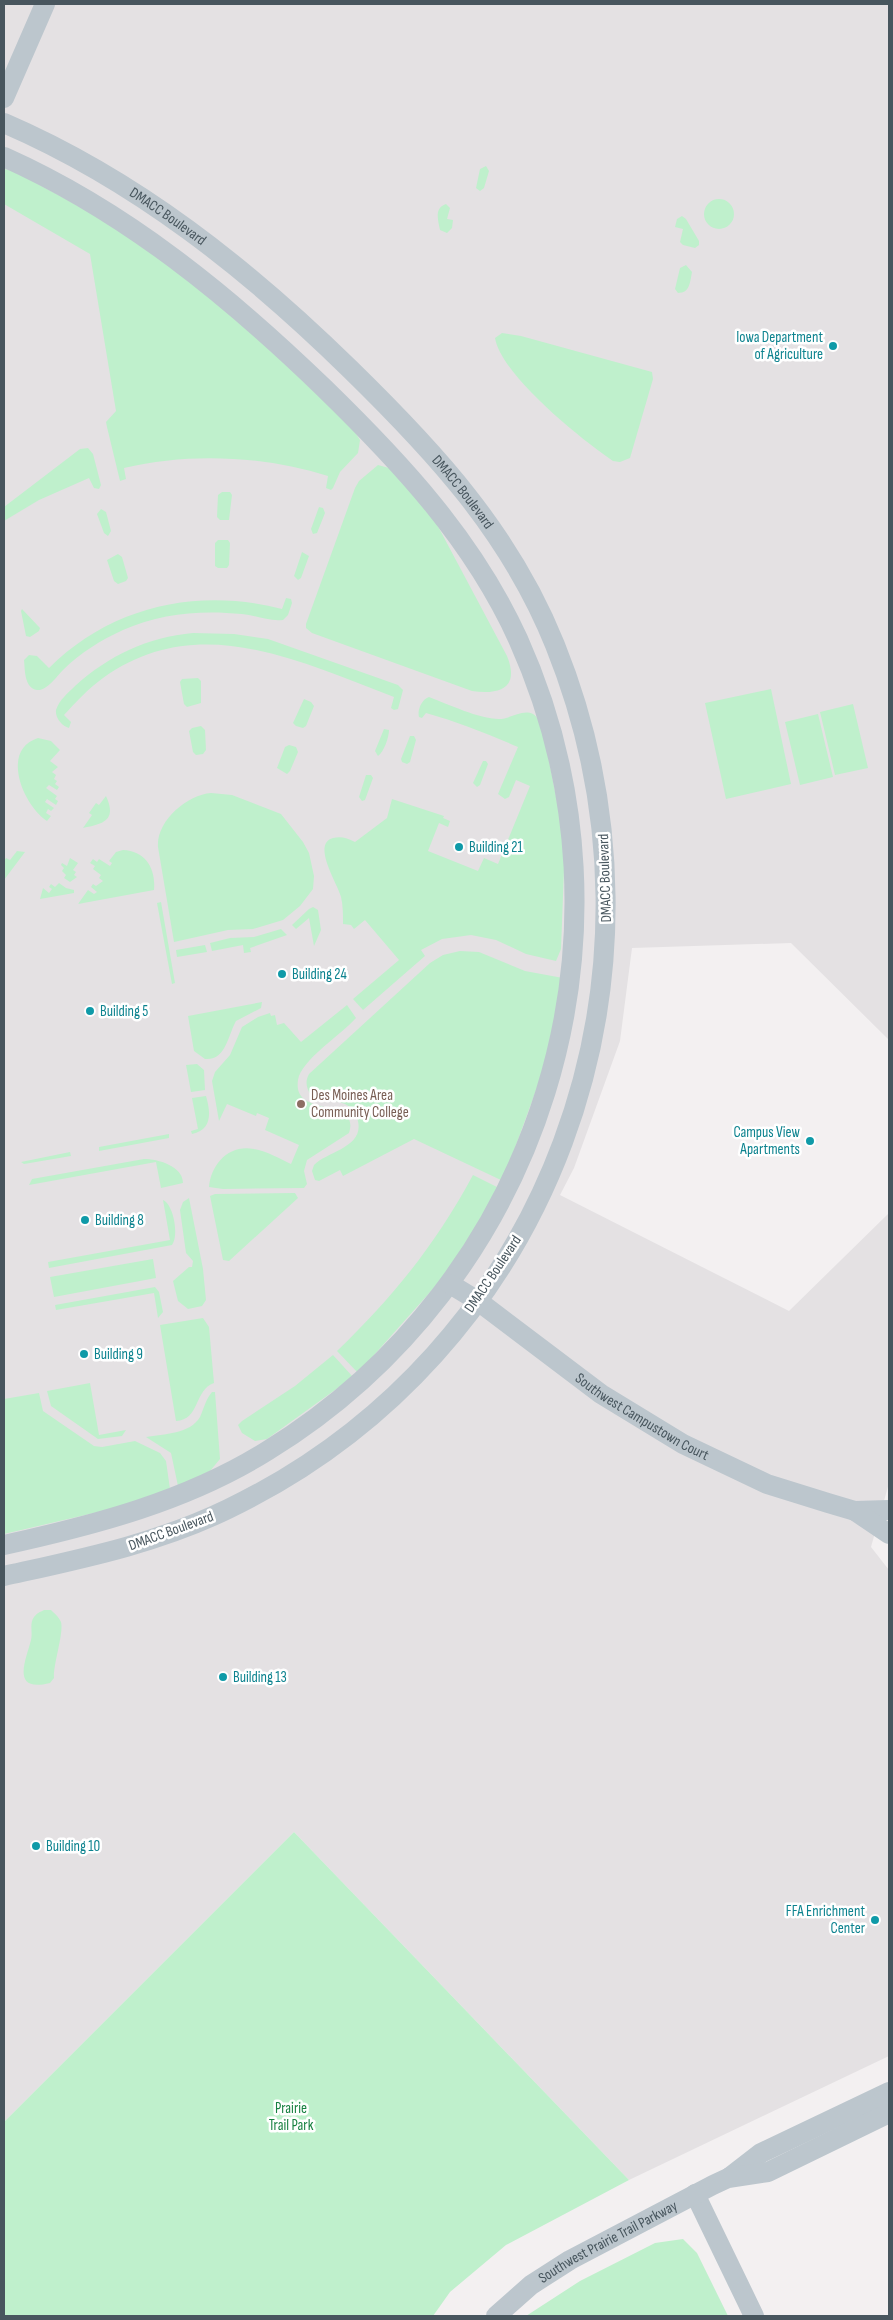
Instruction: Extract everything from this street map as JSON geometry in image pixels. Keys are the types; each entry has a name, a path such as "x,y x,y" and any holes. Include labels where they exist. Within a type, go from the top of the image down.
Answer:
{"street":[{"path":"4,98 45,4"},
{"name":"DMACC Boulevard","path":"4,122 72,156 161,210 218,251 298,319 404,422 458,482 508,553 536,603 555,644 580,714 602,821 607,912 599,1009 585,1076 551,1172 516,1243 478,1301 429,1359 394,1395 329,1449 278,1482 226,1510 160,1537 104,1554 4,1576"},
{"name":"DMACC Boulevard","path":"4,157 46,177 90,203 186,267 273,339 396,458 458,534 503,609 535,681 557,749 570,825 575,893 572,972 562,1033 536,1126 518,1170 496,1212 450,1284 401,1343 362,1380 299,1429 267,1451 220,1476 145,1508 61,1532 4,1545"},
{"name":"Southwest Campustown Court","path":"450,1284 478,1301 601,1394 683,1444 767,1484 854,1511 889,1534"},
{"name":"Southwest Campustown Court","path":"854,1511 889,1510"},
{"name":"Southwest Prairie Trail Parkway","path":"496,2316 531,2285 570,2260 728,2178 761,2153 889,2092"},
{"name":"Southwest Prairie Trail Parkway","path":"728,2178 768,2172 889,2113"},
{"path":"695,2194 754,2316"}],"shaded area":[{"name":"Des Moines Area Community College","path":"4,4 889,4 889,1040 791,943 632,948 620,1041 574,1168 560,1195 789,1311 889,1213 889,1483 871,1547 889,1570 889,2056 629,2180 294,1832 4,2122"}],"green space":[{"path":"486,166 489,171 484,188 480,191 476,188 480,169"},
{"path":"4,169 25,177 82,208 152,253 250,331 337,412 360,440 358,453 340,472 333,488 331,490 326,488 328,476 278,464 227,458 175,460 124,468 126,479 120,481 106,422 116,411 90,254 4,204"},
{"path":"719,199 730,203 734,214 730,225 719,229 708,225 704,214 708,203"},
{"path":"446,204 450,208 447,219 453,220 452,228 447,233 440,230 438,218 438,211"},
{"path":"682,216 686,219 699,241 699,245 695,248 683,245 680,242 683,229 675,227 677,219"},
{"path":"686,265 692,272 690,283 685,291 678,293 675,289 680,268"},
{"path":"502,333 521,336 652,372 653,379 630,458 620,462 613,461 582,438 545,406 512,370 501,353 495,338"},
{"path":"88,448 93,454 101,485 99,489 94,488 89,478 39,500 4,521 4,507 80,449"},
{"path":"378,465 389,468 433,517 507,656 511,676 505,687 491,692 472,691 312,633 306,628 355,488 359,481"},
{"path":"222,492 230,492 232,495 229,520 220,520 217,517 218,495"},
{"path":"319,507 323,508 325,513 317,533 313,534 311,529"},
{"path":"101,509 106,512 111,531 108,536 104,533 97,514"},
{"path":"218,540 228,540 230,543 229,565 227,568 215,566 215,543"},
{"path":"302,552 309,556 301,578 298,580 294,576"},
{"path":"118,554 122,557 128,578 126,581 118,584 114,581 107,560"},
{"path":"286,598 291,599 292,603 288,615 283,620 211,612 167,616 137,624 115,634 76,658 52,683 41,690 33,689 27,682 24,660 29,655 37,656 49,668 73,647 100,630 128,616 157,607 219,600 282,609"},
{"path":"22,609 40,628 39,631 30,637 26,636"},
{"path":"193,633 234,634 268,639 398,685 403,690 398,709 394,710 391,708 394,697 321,669 285,657 248,648 212,645 175,647 139,658 103,678 78,700 64,715 71,722 69,728 58,719 56,710 61,700 88,675 115,657 160,639"},
{"path":"198,678 201,681 201,703 187,707 184,704 180,682 182,679"},
{"path":"771,689 791,784 726,799 705,703"},
{"path":"429,697 482,717 499,719 520,713 529,713 535,715 539,721 543,730 565,843 561,949 556,961 526,954 496,940 471,935 442,939 421,950 425,956 363,1010 353,999 399,960 365,920 354,929 351,925 343,924 341,897 325,856 327,842 339,837 355,842 387,818 392,799 444,816 443,818 450,821 448,827 439,823 428,851 478,871 484,858 498,864 530,786 516,780 509,797 505,799 498,794 518,747 426,713 422,718 419,717 421,705"},
{"path":"304,699 311,702 314,706 306,726 303,728 293,723"},
{"path":"853,704 868,768 835,775 820,712"},
{"path":"818,714 833,777 800,785 785,722"},
{"path":"201,726 205,730 206,750 203,754 196,755 193,752 189,731 192,728"},
{"path":"384,729 389,730 388,736 384,748 378,756 375,751"},
{"path":"410,736 414,736 416,740 410,762 407,764 402,762 401,759"},
{"path":"38,738 51,741 60,750 50,761 58,767 52,772 56,775 54,779 57,781 55,784 59,787 57,790 49,785 46,788 57,796 55,799 58,801 56,805 47,799 45,802 54,808 51,811 48,809 46,813 51,816 47,821 30,803 19,778 18,765 20,754 26,744"},
{"path":"289,745 296,747 298,752 287,774 277,768 285,747"},
{"path":"483,761 486,761 488,764 480,785 477,787 473,783"},
{"path":"366,775 371,775 373,778 365,800 362,801 359,797"},
{"path":"211,793 232,795 281,814 303,842 309,853 314,876 313,889 300,906 283,920 253,929 228,930 174,942 158,847 159,837 168,819 183,804"},
{"path":"106,796 109,804 109,816 97,825 83,828 92,815 89,813 96,803 99,805"},
{"path":"123,850 138,854 148,862 153,875 154,890 78,904 88,890 94,894 97,892 91,887 93,884 96,886 103,881 99,878 101,875 93,869 95,866 90,863 93,859 97,862 99,859 110,866 112,863 109,861 116,852"},
{"path":"17,851 25,852 4,880 4,861 6,858 10,860"},
{"path":"70,858 78,863 73,870 76,872 74,875 77,877 70,882 64,878 66,875 62,871 64,868 61,865 62,863 67,866"},
{"path":"59,883 66,888 74,890 74,893 40,899 43,888 49,893 52,889 49,887 51,884 55,887"},
{"path":"161,902 175,983 172,984 157,903"},
{"path":"313,907 318,910 321,930 314,946 309,918 296,929 292,925"},
{"path":"281,929 287,935 250,948 251,952 244,953 243,945 212,951 210,943 230,938 254,937"},
{"path":"205,945 207,952 177,957 176,950"},
{"path":"460,951 479,952 525,971 563,978 551,1049 503,1181 414,1139 343,1176 340,1170 319,1181 315,1180 312,1171 314,1165 351,1142 359,1128 355,1114 347,1105 311,1095 307,1084 309,1074 430,963 443,955"},
{"path":"262,1002 261,1008 236,1021 222,1052 218,1056 212,1059 205,1059 194,1051 188,1016"},
{"path":"347,1005 356,1018 306,1064 298,1080 299,1092 305,1100 345,1114 350,1121 349,1133 307,1160 304,1171 307,1184 304,1188 223,1189 209,1187 213,1171 229,1153 245,1148 254,1149 269,1153 291,1164 299,1145 265,1130 269,1118 257,1113 256,1116 227,1104 219,1121 212,1081 215,1072 230,1055 242,1027 258,1017 270,1013 271,1016 275,1015 277,1025 284,1023 301,1042"},
{"path":"197,1064 204,1070 205,1090 191,1092 186,1065"},
{"path":"206,1096 209,1109 207,1125 199,1132 192,1134 191,1131 198,1129 192,1098"},
{"path":"169,1134 169,1138 99,1151 99,1147"},
{"path":"70,1152 71,1156 24,1164 21,1162"},
{"path":"144,1159 156,1160 174,1168 182,1177 183,1183 161,1188 156,1162 29,1185 32,1179"},
{"path":"473,1175 499,1188 456,1263 358,1373 337,1351 358,1331 412,1269 444,1224"},
{"path":"295,1193 298,1198 229,1261 223,1260 210,1196 215,1194"},
{"path":"189,1198 203,1269 206,1300 202,1306 188,1309 178,1301 173,1281 189,1267 192,1267 193,1261 186,1253 180,1210 183,1202"},
{"path":"163,1200 167,1203 173,1214 175,1235 172,1245 49,1268 48,1262 170,1240"},
{"path":"153,1259 156,1278 54,1297 50,1277"},
{"path":"155,1287 159,1292 163,1312 158,1318 154,1293 56,1310 55,1305"},
{"path":"203,1318 209,1327 214,1383 203,1392 189,1416 176,1421 160,1325"},
{"path":"333,1355 353,1377 267,1439 255,1441 242,1433 238,1425 242,1421 295,1386"},
{"path":"90,1383 99,1435 126,1430 122,1436 98,1439 51,1406 47,1391"},
{"path":"212,1392 215,1392 220,1459 210,1471 178,1486 171,1453 146,1437 176,1432 196,1423"},
{"path":"39,1393 43,1411 94,1446 102,1447 135,1441 160,1453 166,1461 170,1489 111,1509 4,1534 4,1399"},
{"path":"44,1610 51,1610 59,1618 62,1627 54,1678 50,1683 37,1685 29,1683 25,1679 24,1665 31,1640 31,1625 36,1614"},
{"name":"Prairie Trail Park","path":"294,1832 629,2180 506,2245 450,2292 433,2316 4,2316 4,2122"},
{"path":"683,2239 697,2253 728,2316 526,2316 580,2281 655,2243"}],"place":[{"name":"Iowa Department of Agriculture","path":"833,346"},
{"name":"Building 21","path":"459,847"},
{"name":"Building 24","path":"282,974"},
{"name":"Building 5","path":"90,1011"},
{"name":"Des Moines Area Community College","path":"301,1104"},
{"name":"Campus View Apartments","path":"810,1141"},
{"name":"Building 8","path":"85,1220"},
{"name":"Building 9","path":"84,1354"},
{"name":"Building 13","path":"223,1677"},
{"name":"Building 10","path":"36,1846"},
{"name":"FFA Enrichment Center","path":"875,1920"}]}
